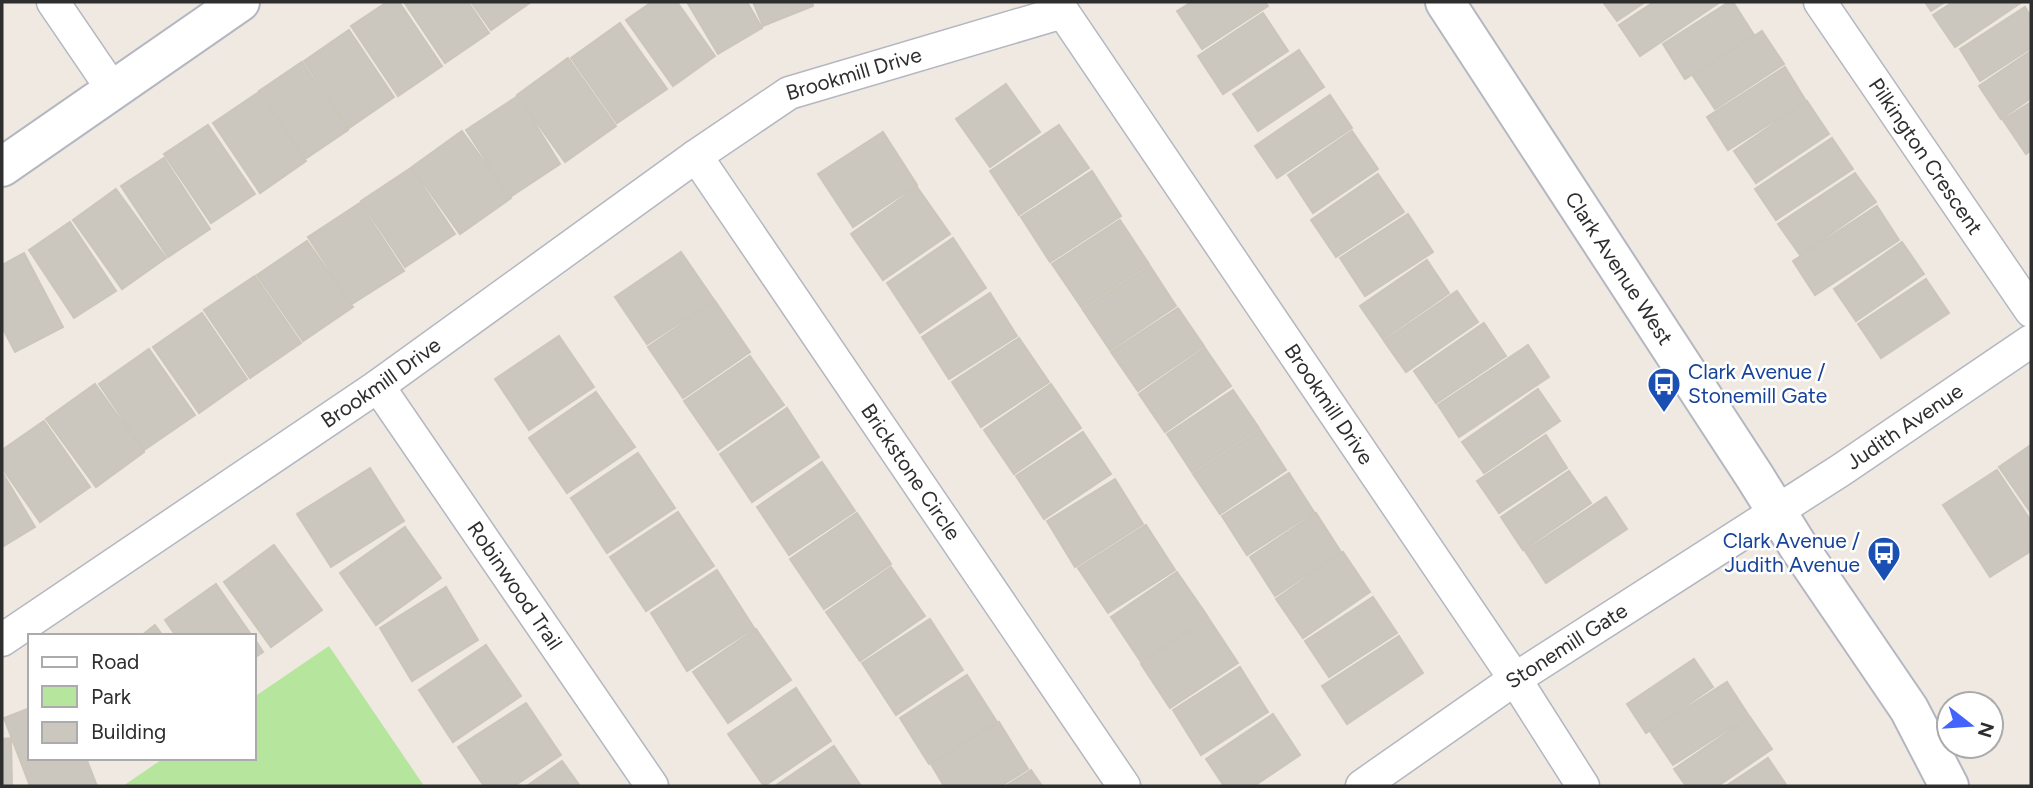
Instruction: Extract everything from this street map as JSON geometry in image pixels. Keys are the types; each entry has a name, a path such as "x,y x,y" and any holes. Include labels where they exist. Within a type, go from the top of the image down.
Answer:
{"street":[{"path":"53,2 113,90"},
{"path":"2,167 240,2"},
{"name":"Clark Avenue West","path":"1445,2 1798,546 1909,709 1949,786"},
{"name":"Pilkington Crescent","path":"1821,2 2031,312"},
{"name":"Brookmill Drive","path":"2,640 378,386 696,156 789,93 1063,12 1515,679"},
{"name":"Brickstone Circle","path":"696,156 1124,786"},
{"name":"Judith Avenue","path":"1777,511 2031,341"},
{"name":"Robinwood Trail","path":"378,386 652,786"},
{"name":"Stonemill Gate","path":"1362,786 1515,679 1777,511"},
{"path":"1515,679 1583,786"}],"green space":[{"path":"329,646 424,786 123,786 161,760 256,760 256,696"}],"building":[{"path":"387,2 399,2 442,66 398,96 351,26"},
{"path":"404,2 468,2 489,33 445,63"},
{"path":"471,2 531,2 491,30"},
{"path":"652,2 677,2 715,56 673,86 626,20"},
{"path":"687,2 747,2 762,28 718,54"},
{"path":"753,2 812,2 813,6 763,26"},
{"path":"1192,2 1265,2 1268,6 1202,49 1177,11"},
{"path":"1603,2 1645,2 1617,21"},
{"path":"1654,2 1720,2 1640,56 1619,25"},
{"path":"1733,2 1754,35 1685,79 1663,44"},
{"path":"1925,2 1945,2 1931,11"},
{"path":"1953,2 2022,2 1955,47 1933,15"},
{"path":"2025,7 2031,17 2031,48 1980,81 1960,49"},
{"path":"1263,13 1288,51 1223,94 1198,56"},
{"path":"620,23 667,89 617,123 571,58"},
{"path":"349,30 394,97 349,128 304,61"},
{"path":"1762,31 1784,64 1715,109 1693,76"},
{"path":"1299,50 1324,87 1258,131 1233,94"},
{"path":"2031,51 2031,98 2001,119 1979,86"},
{"path":"568,58 616,126 565,162 517,95"},
{"path":"302,62 348,130 305,159 259,91"},
{"path":"1785,67 1806,101 1728,150 1707,117"},
{"path":"1006,84 1040,132 990,167 956,119"},
{"path":"259,92 306,161 260,193 213,123"},
{"path":"1330,95 1352,128 1277,178 1255,146"},
{"path":"518,96 560,164 510,197 466,130"},
{"path":"1807,101 1829,134 1756,183 1734,151"},
{"path":"2031,102 2031,150 2026,154 2003,120"},
{"path":"208,125 255,194 211,223 164,154"},
{"path":"1059,125 1089,168 1019,215 990,171"},
{"path":"462,131 511,198 460,234 412,167"},
{"path":"1352,131 1378,169 1313,213 1288,175"},
{"path":"883,132 917,185 853,227 818,174"},
{"path":"1832,138 1853,169 1776,220 1755,189"},
{"path":"164,158 210,229 168,257 121,186"},
{"path":"411,168 455,234 405,267 361,201"},
{"path":"1092,171 1121,216 1050,262 1021,217"},
{"path":"1855,173 1876,202 1800,255 1778,224"},
{"path":"1378,174 1404,212 1336,257 1311,220"},
{"path":"917,187 950,234 883,280 851,234"},
{"path":"116,189 166,258 122,289 73,220"},
{"path":"360,203 404,271 352,304 308,237"},
{"path":"1877,206 1899,240 1815,295 1793,261"},
{"path":"1408,214 1433,252 1365,296 1340,258"},
{"path":"1120,220 1149,264 1082,308 1052,264"},
{"path":"70,222 116,291 74,318 29,250"},
{"path":"953,238 986,288 920,333 887,283"},
{"path":"307,241 353,307 303,341 257,275"},
{"path":"1902,242 1924,274 1856,321 1834,289"},
{"path":"681,252 714,300 647,344 615,297"},
{"path":"24,253 63,327 15,352 2,327 2,265"},
{"path":"1427,260 1449,293 1383,339 1360,306"},
{"path":"1150,266 1176,306 1110,350 1083,310"},
{"path":"255,276 301,343 250,378 204,310"},
{"path":"1926,279 1949,313 1881,358 1858,324"},
{"path":"1457,291 1478,322 1406,372 1384,341"},
{"path":"990,293 1017,336 949,379 922,337"},
{"path":"715,301 750,352 683,398 648,347"},
{"path":"1178,308 1204,346 1138,391 1111,352"},
{"path":"202,313 247,379 199,413 153,347"},
{"path":"1484,323 1506,356 1436,403 1414,371"},
{"path":"559,336 594,387 529,430 495,379"},
{"path":"1019,338 1049,382 981,427 952,382"},
{"path":"1528,345 1549,377 1459,437 1438,405"},
{"path":"1205,348 1231,386 1165,432 1139,394"},
{"path":"149,349 195,415 144,450 99,384"},
{"path":"750,356 784,405 718,450 684,401"},
{"path":"95,384 144,452 96,487 46,419"},
{"path":"1051,384 1081,428 1014,474 984,430"},
{"path":"1538,389 1560,421 1484,473 1462,442"},
{"path":"1233,390 1259,428 1192,472 1167,434"},
{"path":"596,392 635,447 567,493 529,438"},
{"path":"787,408 819,457 752,502 720,454"},
{"path":"44,421 90,487 40,522 2,468 2,450"},
{"path":"1260,430 1286,470 1220,514 1193,474"},
{"path":"1083,432 1111,474 1044,519 1016,476"},
{"path":"1546,435 1567,468 1499,513 1477,481"},
{"path":"2031,445 2031,513 1999,467"},
{"path":"638,453 675,508 607,553 571,498"},
{"path":"822,462 855,511 789,555 757,507"},
{"path":"370,468 404,521 331,567 297,514"},
{"path":"1997,470 2031,521 2031,551 1990,577 1943,505"},
{"path":"1569,471 1591,503 1523,550 1501,517"},
{"path":"2,472 35,527 2,547"},
{"path":"1289,473 1314,512 1247,555 1222,516"},
{"path":"1115,479 1143,524 1075,567 1047,521"},
{"path":"1606,497 1627,529 1546,583 1525,551"},
{"path":"678,512 714,566 646,611 610,557"},
{"path":"857,513 891,564 824,609 790,559"},
{"path":"1316,513 1341,552 1275,596 1250,557"},
{"path":"1146,525 1175,570 1108,613 1078,568"},
{"path":"405,527 441,578 376,625 340,573"},
{"path":"274,545 322,610 271,647 224,582"},
{"path":"1343,552 1370,592 1303,638 1276,599"},
{"path":"891,567 925,616 860,661 826,612"},
{"path":"717,570 754,628 687,671 651,613"},
{"path":"1177,572 1208,617 1141,662 1111,617"},
{"path":"216,584 251,634 175,634 165,620"},
{"path":"446,587 478,640 412,681 380,628"},
{"path":"1373,597 1397,633 1329,677 1305,641"},
{"path":"930,619 963,670 896,715 862,663"},
{"path":"1209,619 1238,663 1170,708 1141,664"},
{"path":"155,625 162,634 144,634"},
{"path":"756,629 791,680 728,723 693,672"},
{"path":"1399,636 1423,673 1347,724 1322,686"},
{"path":"256,641 263,652 256,657"},
{"path":"486,645 521,696 453,742 419,690"},
{"path":"1694,659 1713,687 1646,733 1627,704"},
{"path":"1240,667 1268,712 1201,755 1173,710"},
{"path":"967,675 997,722 929,764 900,718"},
{"path":"1727,682 1749,716 1673,765 1650,731"},
{"path":"796,688 831,741 764,786 728,734"},
{"path":"526,703 561,755 514,786 484,786 458,747"},
{"path":"28,709 28,760 87,760 97,786 30,786 4,718"},
{"path":"1273,714 1300,755 1254,786 1224,786 1206,759"},
{"path":"1750,717 1772,749 1718,786 1686,786 1674,769"},
{"path":"999,722 1028,769 1001,786 944,786 931,764"},
{"path":"11,738 12,786 2,786 2,739"},
{"path":"834,746 861,786 775,786"},
{"path":"1768,758 1787,786 1726,786"},
{"path":"562,761 580,786 527,786"},
{"path":"1031,770 1042,786 1006,786"}],"place":[{"name":"Clark Avenue / Stonemill Gate","path":"1664,414"},
{"name":"Clark Avenue / Judith Avenue","path":"1884,583"}]}
